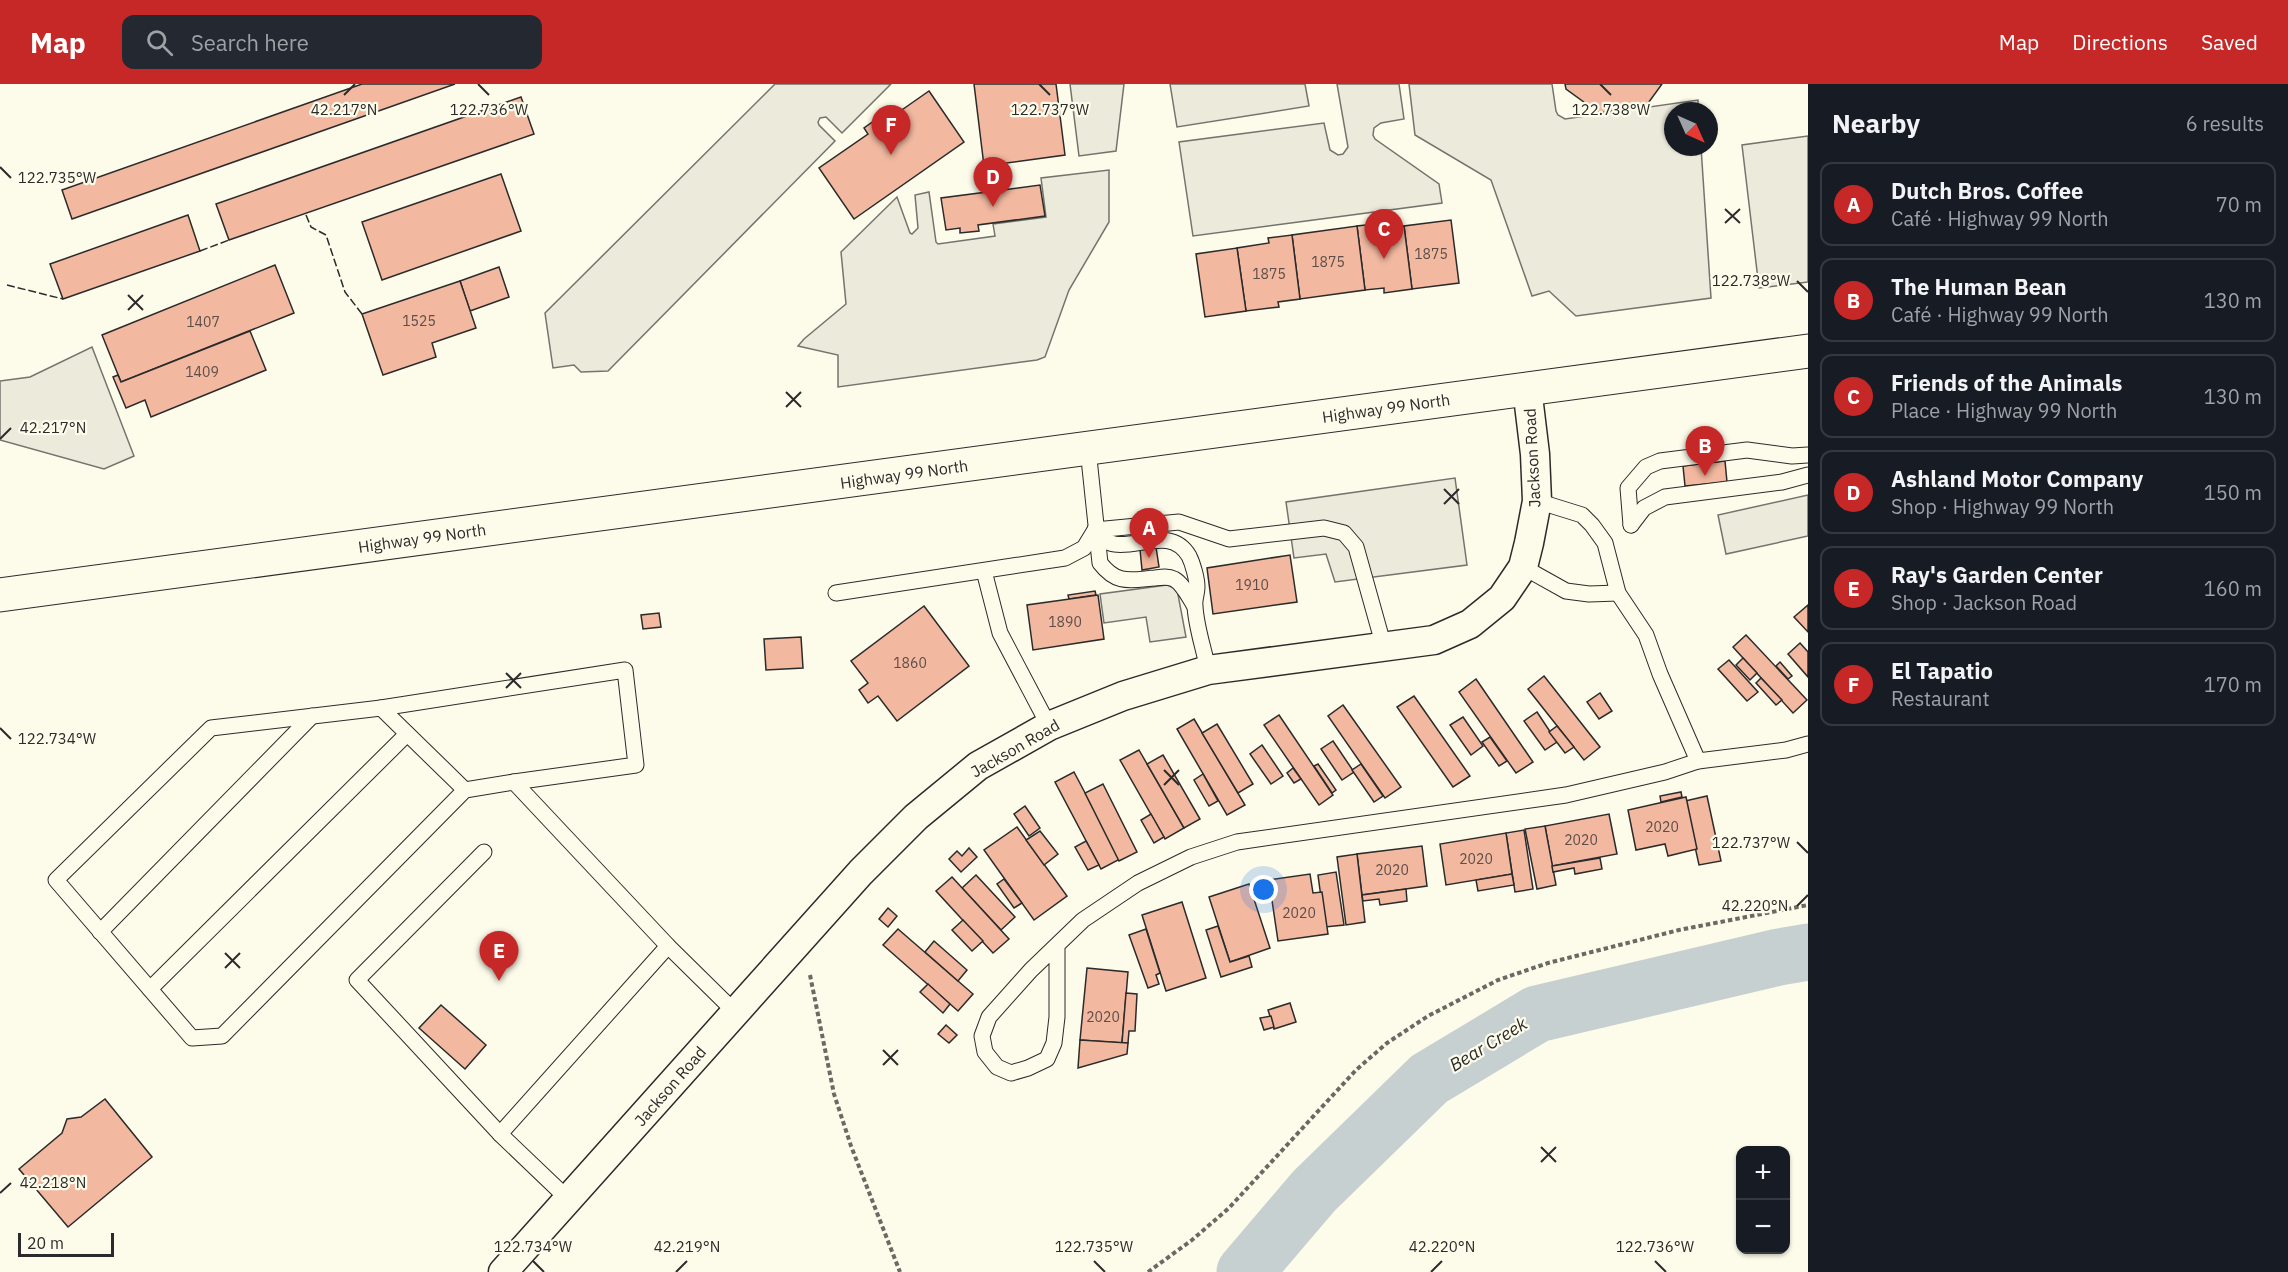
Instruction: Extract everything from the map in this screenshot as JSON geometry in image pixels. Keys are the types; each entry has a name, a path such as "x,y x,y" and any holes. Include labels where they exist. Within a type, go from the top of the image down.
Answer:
{"main road":[{"name":"Highway 99 North","path":"0,595 1808,351"}],"street":[{"name":"Jackson Road","path":"502,1272 636,1125 802,936 916,817 978,766 1049,726 1123,696 1208,669 1434,640 1470,624 1502,598 1523,567 1537,501 1535,454 1527,388"}],"lane":[{"path":"1088,449 1100,563 1107,572 1127,581 1166,576 1174,578 1181,584 1194,605 1208,669"},
{"path":"1808,455 1792,456 1747,450 1660,461 1646,467 1628,488 1631,525 1644,508 1665,497 1782,482 1808,475"},
{"path":"1537,501 1582,515 1605,543 1618,593 1646,635 1660,674 1698,761"},
{"path":"1095,530 1179,522 1229,539 1324,528 1344,533 1356,547 1384,646"},
{"path":"836,593 1065,558 1084,548 1095,530"},
{"path":"1095,530 1100,537 1114,545 1166,539 1177,543 1190,558 1197,587 1194,605"},
{"path":"1523,567 1566,591 1589,594 1618,593"},
{"path":"984,571 1000,633 1049,726"},
{"path":"625,670 636,765 465,790 222,1036 192,1038 56,880 211,728 312,716 381,708 625,670"},
{"path":"381,708 465,790"},
{"path":"100,932 312,716"},
{"path":"150,989 407,734"},
{"path":"1057,945 1057,1017 1054,1043 1047,1059 1011,1073 997,1067 985,1052 982,1036 989,1017 1057,945 1083,920 1138,883 1191,856 1237,842 1566,795 1665,772 1698,761 1786,750 1808,744"},
{"path":"514,782 668,946 735,1011"},
{"path":"484,852 357,980 500,1134 568,1199"},
{"path":"500,1134 668,946"}],"path":[{"path":"1148,1272 1229,1209 1356,1070 1387,1043 1428,1016 1498,980 1548,963 1679,930 1808,904"},
{"path":"802,936 834,1094 851,1146 900,1272"}],"shaded area":[{"path":"775,84 891,84 842,133 826,117 820,118 819,125 835,141 608,371 581,372 574,365 553,368 545,313"},
{"path":"1070,84 1124,84 1116,151 1079,156"},
{"path":"1170,84 1305,84 1309,106 1177,127"},
{"path":"1337,84 1399,84 1404,119 1381,123 1374,128 1373,135 1375,139 1439,184 1442,203 1193,236 1179,142 1324,123 1330,150 1338,155 1343,154 1348,147"},
{"path":"1409,84 1552,84 1556,111 1565,119 1664,105 1664,156 1702,156 1711,298 1576,316 1549,291 1532,296 1491,180 1415,135"},
{"path":"1808,136 1808,282 1759,288 1742,145"},
{"path":"1109,170 1109,222 1069,290 1045,357 1037,360 838,387 838,355 798,346 846,304 841,252 897,197 912,234 918,228 915,195 929,192 938,244 995,236 993,224 1046,217 1041,178"},
{"path":"92,347 134,456 104,469 0,440 0,381 30,377"},
{"path":"1455,478 1467,565 1335,582 1326,554 1294,558 1286,502"},
{"path":"1808,495 1808,536 1726,554 1718,515"},
{"path":"1167,585 1177,589 1186,637 1150,642 1146,617 1104,623 1100,594"}],"building":[{"path":"362,84 455,84 72,219 62,190"},
{"path":"974,84 1056,84 1065,155 984,166"},
{"path":"1565,84 1662,84 1646,106 1599,113 1566,89"},
{"path":"929,91 964,142 854,219 819,168 868,134 864,128 892,108 896,114"},
{"path":"521,97 534,134 229,240 216,204"},
{"path":"501,174 521,231 382,280 362,222"},
{"path":"1040,185 1045,216 978,225 979,231 960,233 960,228 946,230 941,198"},
{"path":"188,215 200,251 63,299 50,264"},
{"path":"1451,220 1459,283 1412,289 1404,226"},
{"path":"1375,224 1376,230 1404,226 1412,289 1384,293 1384,288 1365,290 1357,226"},
{"path":"1357,226 1365,290 1300,299 1292,235"},
{"path":"1292,235 1300,299 1278,302 1279,307 1246,311 1237,248 1269,243 1268,238"},
{"path":"1237,248 1246,311 1205,317 1196,254"},
{"path":"275,265 294,313 121,382 102,335"},
{"path":"499,267 509,297 470,311 460,281"},
{"path":"460,281 476,328 432,343 436,357 383,375 362,314"},
{"path":"250,331 266,370 151,417 145,400 126,408 113,377 118,375 121,382"},
{"path":"1725,461 1727,482 1685,486 1683,466"},
{"path":"1156,547 1159,567 1142,570 1140,549"},
{"path":"1290,555 1297,602 1213,614 1207,568"},
{"path":"1095,591 1096,595 1069,599 1068,595"},
{"path":"1098,595 1104,639 1033,650 1027,605"},
{"path":"1808,605 1808,632 1794,617"},
{"path":"924,606 969,666 897,721 878,696 868,703 859,690 868,683 851,661"},
{"path":"659,613 661,627 643,629 641,615"},
{"path":"1746,635 1807,700 1793,713 1733,647"},
{"path":"801,637 803,668 766,670 764,639"},
{"path":"1800,643 1808,652 1808,677 1788,654"},
{"path":"1743,658 1757,673 1750,680 1736,665"},
{"path":"1729,660 1758,692 1747,701 1718,669"},
{"path":"1780,662 1792,676 1788,679 1776,666"},
{"path":"1544,676 1600,747 1584,760 1528,689"},
{"path":"1761,678 1782,700 1776,705 1756,683"},
{"path":"1476,679 1533,762 1516,773 1459,692"},
{"path":"1600,693 1612,711 1599,719 1587,702"},
{"path":"1414,696 1470,776 1453,787 1397,707"},
{"path":"1343,705 1401,787 1385,798 1328,716"},
{"path":"1537,712 1557,742 1545,750 1524,721"},
{"path":"1279,715 1333,795 1319,805 1264,725"},
{"path":"1463,717 1483,746 1471,755 1450,725"},
{"path":"1194,719 1245,805 1227,815 1177,729"},
{"path":"1217,724 1253,784 1238,793 1202,733"},
{"path":"1557,726 1574,747 1565,753 1549,732"},
{"path":"1490,737 1507,761 1499,766 1482,742"},
{"path":"1333,741 1354,772 1342,780 1321,749"},
{"path":"1262,745 1283,776 1271,784 1250,754"},
{"path":"1139,750 1184,828 1165,839 1120,760"},
{"path":"1163,755 1200,819 1184,828 1147,764"},
{"path":"1318,764 1336,790 1332,793 1314,766"},
{"path":"1361,764 1383,796 1374,802 1352,770"},
{"path":"1293,768 1301,779 1294,783 1287,773"},
{"path":"1074,772 1120,859 1101,869 1055,782"},
{"path":"1203,774 1218,801 1209,806 1194,780"},
{"path":"1103,784 1137,852 1119,861 1085,793"},
{"path":"1681,792 1682,797 1661,802 1660,796"},
{"path":"1707,796 1721,861 1699,865 1685,801"},
{"path":"1686,797 1697,849 1668,856 1665,844 1636,850 1628,810"},
{"path":"1025,806 1040,828 1029,836 1014,814"},
{"path":"1151,814 1164,837 1154,843 1141,820"},
{"path":"1609,814 1617,854 1552,866 1545,826"},
{"path":"1545,826 1556,885 1537,889 1525,829"},
{"path":"1017,827 1067,896 1034,920 984,850"},
{"path":"1524,830 1533,889 1515,892 1506,833"},
{"path":"1040,831 1058,854 1044,865 1026,840"},
{"path":"1506,833 1512,874 1446,885 1440,844"},
{"path":"1086,841 1099,865 1088,870 1075,847"},
{"path":"1422,846 1427,886 1362,895 1357,854"},
{"path":"969,848 977,857 961,872 949,859 957,851 962,856"},
{"path":"1357,854 1365,922 1346,925 1337,857"},
{"path":"1600,858 1602,869 1575,874 1574,868 1553,872 1552,866"},
{"path":"1336,872 1344,925 1325,927 1318,875"},
{"path":"1310,874 1313,893 1322,892 1328,934 1278,941 1269,880"},
{"path":"1512,874 1514,885 1478,891 1476,880"},
{"path":"976,875 1015,917 1001,930 962,888"},
{"path":"952,877 1009,939 993,953 936,891"},
{"path":"1004,879 1022,903 1014,908 997,884"},
{"path":"1249,884 1270,948 1230,962 1209,897"},
{"path":"1406,889 1407,901 1380,905 1379,899 1363,901 1362,895"},
{"path":"1182,902 1206,978 1166,991 1142,915"},
{"path":"888,908 897,916 888,927 879,919"},
{"path":"963,920 983,941 972,951 952,930"},
{"path":"1218,926 1230,962 1249,956 1252,967 1221,977 1206,930"},
{"path":"898,929 973,994 958,1011 883,945"},
{"path":"1146,929 1160,973 1156,975 1159,984 1148,988 1129,935"},
{"path":"934,941 967,970 958,981 925,952"},
{"path":"1087,968 1128,972 1122,1043 1080,1040"},
{"path":"928,984 950,1004 943,1013 920,992"},
{"path":"1126,993 1137,994 1135,1031 1129,1031 1128,1043 1122,1043"},
{"path":"1290,1003 1296,1022 1274,1029 1268,1010"},
{"path":"441,1005 486,1045 465,1069 419,1028"},
{"path":"1271,1016 1274,1027 1264,1030 1260,1018"},
{"path":"946,1025 957,1035 949,1043 938,1034"},
{"path":"1080,1040 1128,1043 1127,1054 1078,1068"},
{"path":"105,1099 152,1157 68,1227 19,1169 62,1133 67,1119 81,1117"}],"waterway":[{"name":"Bear Creek","path":"1245,1272 1314,1191 1429,1079 1537,1014 1808,952"}],"fence":[{"path":"306,215 311,227 326,235 345,292 362,314"},
{"path":"200,251 229,240"},
{"path":"7,285 63,299"}],"place":[{"name":"El Tapatio","path":"891,155"},
{"name":"Ashland Motor Company","path":"993,207"},
{"name":"Friends of the Animals","path":"1384,259"},
{"name":"The Human Bean","path":"1705,476"},
{"name":"Dutch Bros. Coffee","path":"1149,558"},
{"name":"Ray's Garden Center","path":"499,981"}]}
